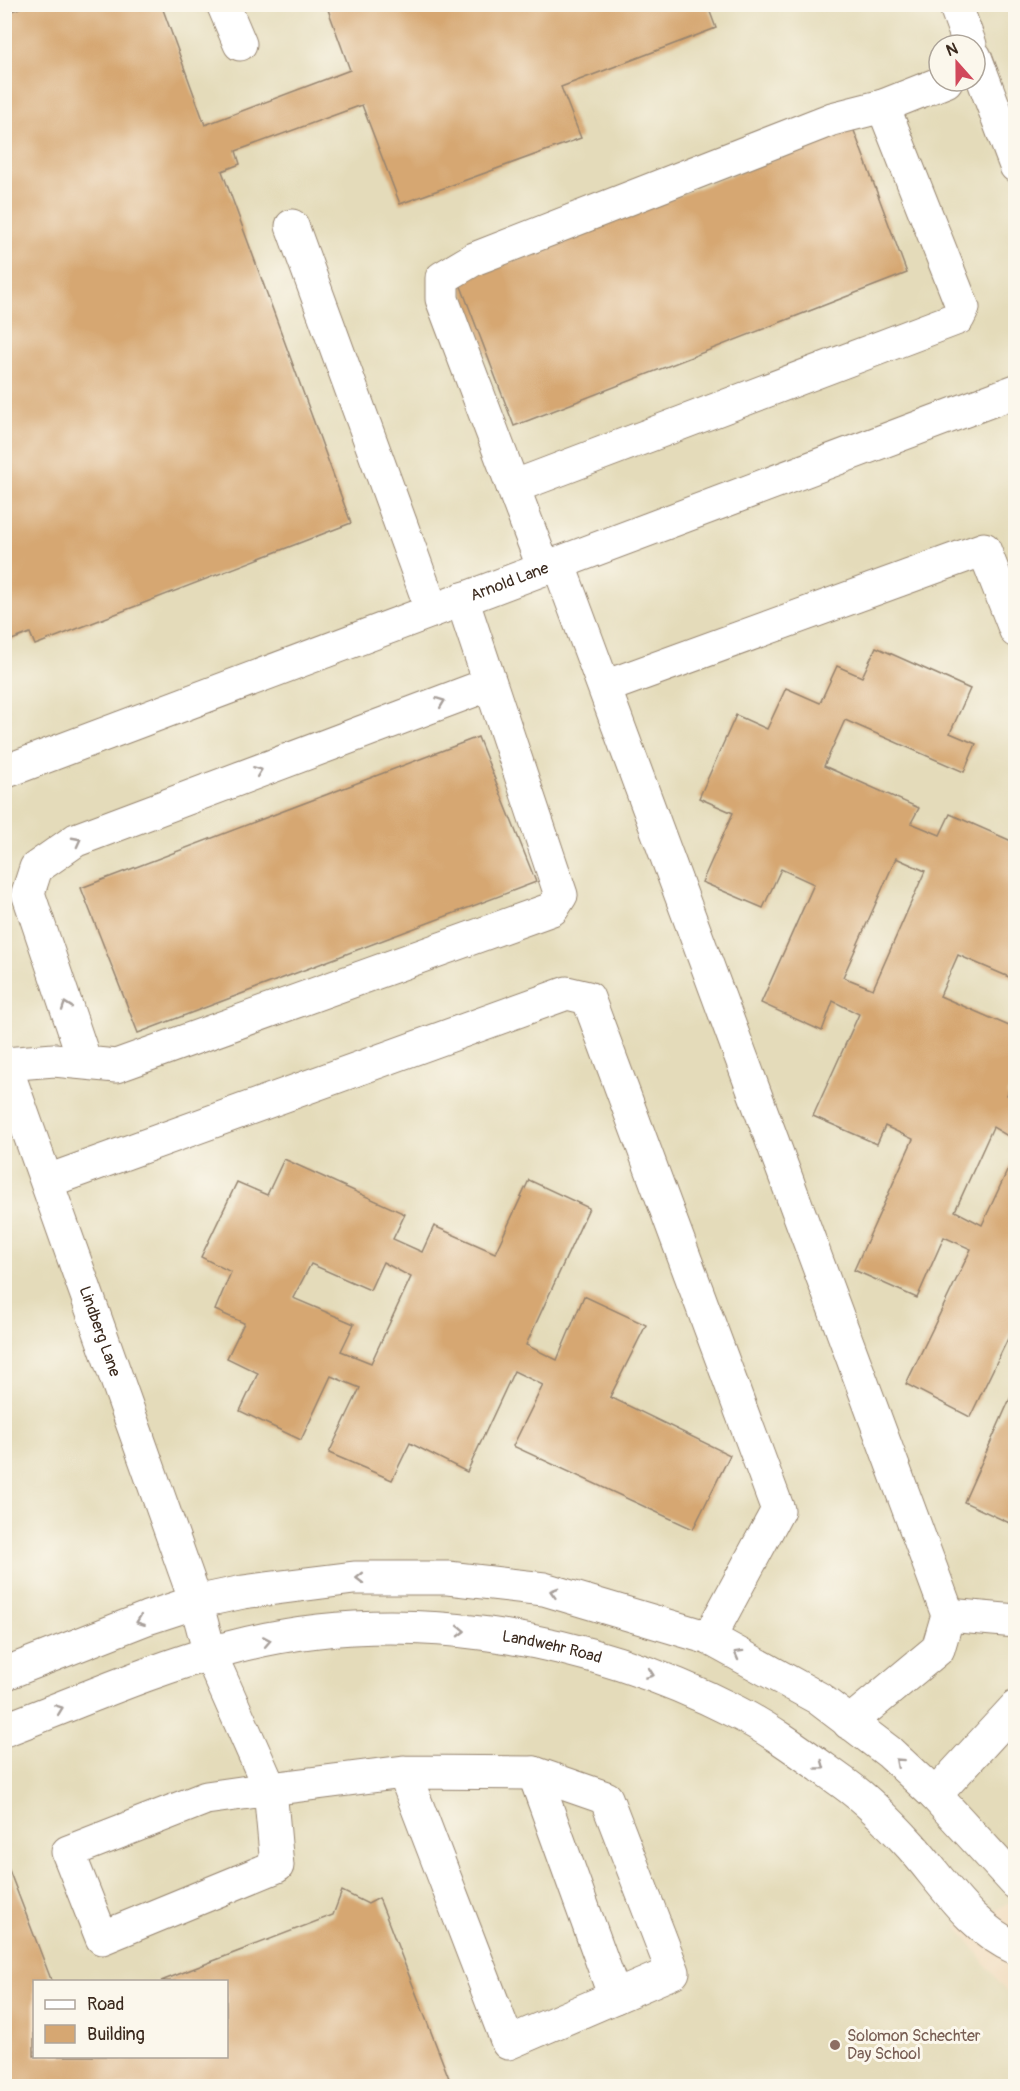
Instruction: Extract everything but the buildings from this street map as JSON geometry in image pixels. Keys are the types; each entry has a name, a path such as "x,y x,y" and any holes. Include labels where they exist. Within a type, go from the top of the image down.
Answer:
{"street":[{"path":"223,4 240,44"},
{"path":"955,4 965,33"},
{"path":"849,1724 938,1649 948,1615 605,687 513,487 442,299 442,278 474,259 811,127 883,106 927,89"},
{"path":"987,91 1016,166"},
{"path":"513,487 958,318 963,308 883,106"},
{"path":"292,226 432,610"},
{"name":"Arnold Lane","path":"4,772 1016,391"},
{"path":"605,687 984,549 1016,631"},
{"path":"5,1063 54,1060 116,1066 552,909 561,895 462,599"},
{"path":"85,1062 28,893 36,868 76,840 490,684"},
{"path":"48,1180 567,993 588,998 778,1510 709,1638"},
{"name":"Lindberg Lane","path":"5,1063 196,1602 210,1654 270,1789 277,1866 102,1938 68,1852 206,1798 270,1789"},
{"path":"4,1674 196,1602 243,1592 354,1578 448,1578 544,1589 709,1638 818,1698 849,1724 889,1752 935,1795 1016,1883"},
{"path":"948,1615 1016,1621"},
{"name":"Landwehr Road","path":"4,1730 210,1654 289,1637 359,1629 482,1631 559,1645 662,1679 739,1713 858,1793 910,1845 967,1912 998,1940 1016,1948"},
{"path":"935,1795 1016,1707"},
{"path":"270,1789 404,1772 534,1773 606,1798 673,1972 508,2043 404,1772"},
{"path":"534,1773 615,1997"}],"shaded area":[{"path":"5,5 1015,5 1016,1901 956,1925 1015,2003 1015,2086 5,2086"}],"place":[{"name":"Solomon Schechter Day School","path":"835,2045"}]}
